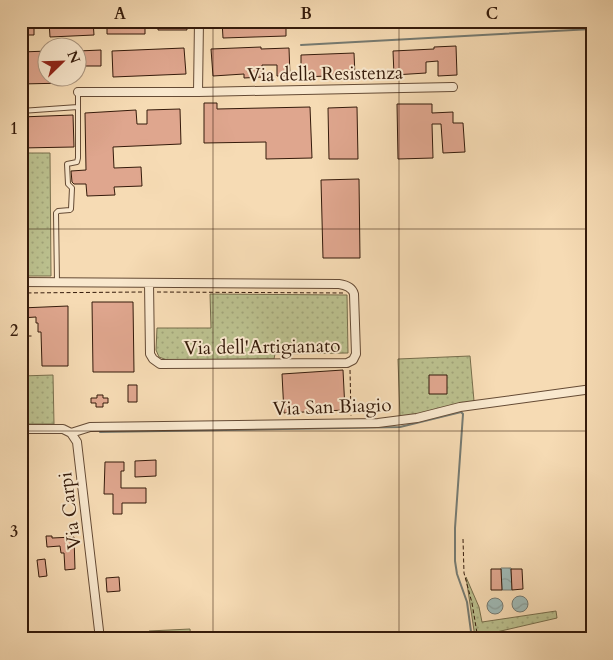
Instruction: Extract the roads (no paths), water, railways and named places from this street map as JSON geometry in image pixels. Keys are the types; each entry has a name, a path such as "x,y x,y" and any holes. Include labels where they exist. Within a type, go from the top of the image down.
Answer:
{"street":[{"path":"198,92 199,21"},
{"name":"Via della Resistenza","path":"78,92 198,92 453,87"},
{"name":"Via dell'Artigianato","path":"21,282 340,284 353,290 356,354 350,362 160,364 150,354 149,283"},
{"name":"Via San Biagio","path":"72,433 90,427 401,421 460,407 592,389"},
{"path":"21,429 63,429 72,433"},
{"name":"Via Carpi","path":"72,433 77,442 100,639"}],"lane":[{"path":"57,282 56,213 71,209 72,188 68,184 67,164 77,162 78,158 78,92"},
{"path":"21,110 78,108"}],"water":[{"path":"501,568 511,568 512,590 502,590"},
{"path":"520,596 528,604 520,612 512,604"},
{"path":"495,598 501,600 503,606 501,612 495,614 489,612 487,606 489,600"}],"waterway":[{"path":"301,45 592,29"},
{"path":"100,432 400,427 461,412 463,414 455,528 455,561 457,574 467,602 472,639"}]}
